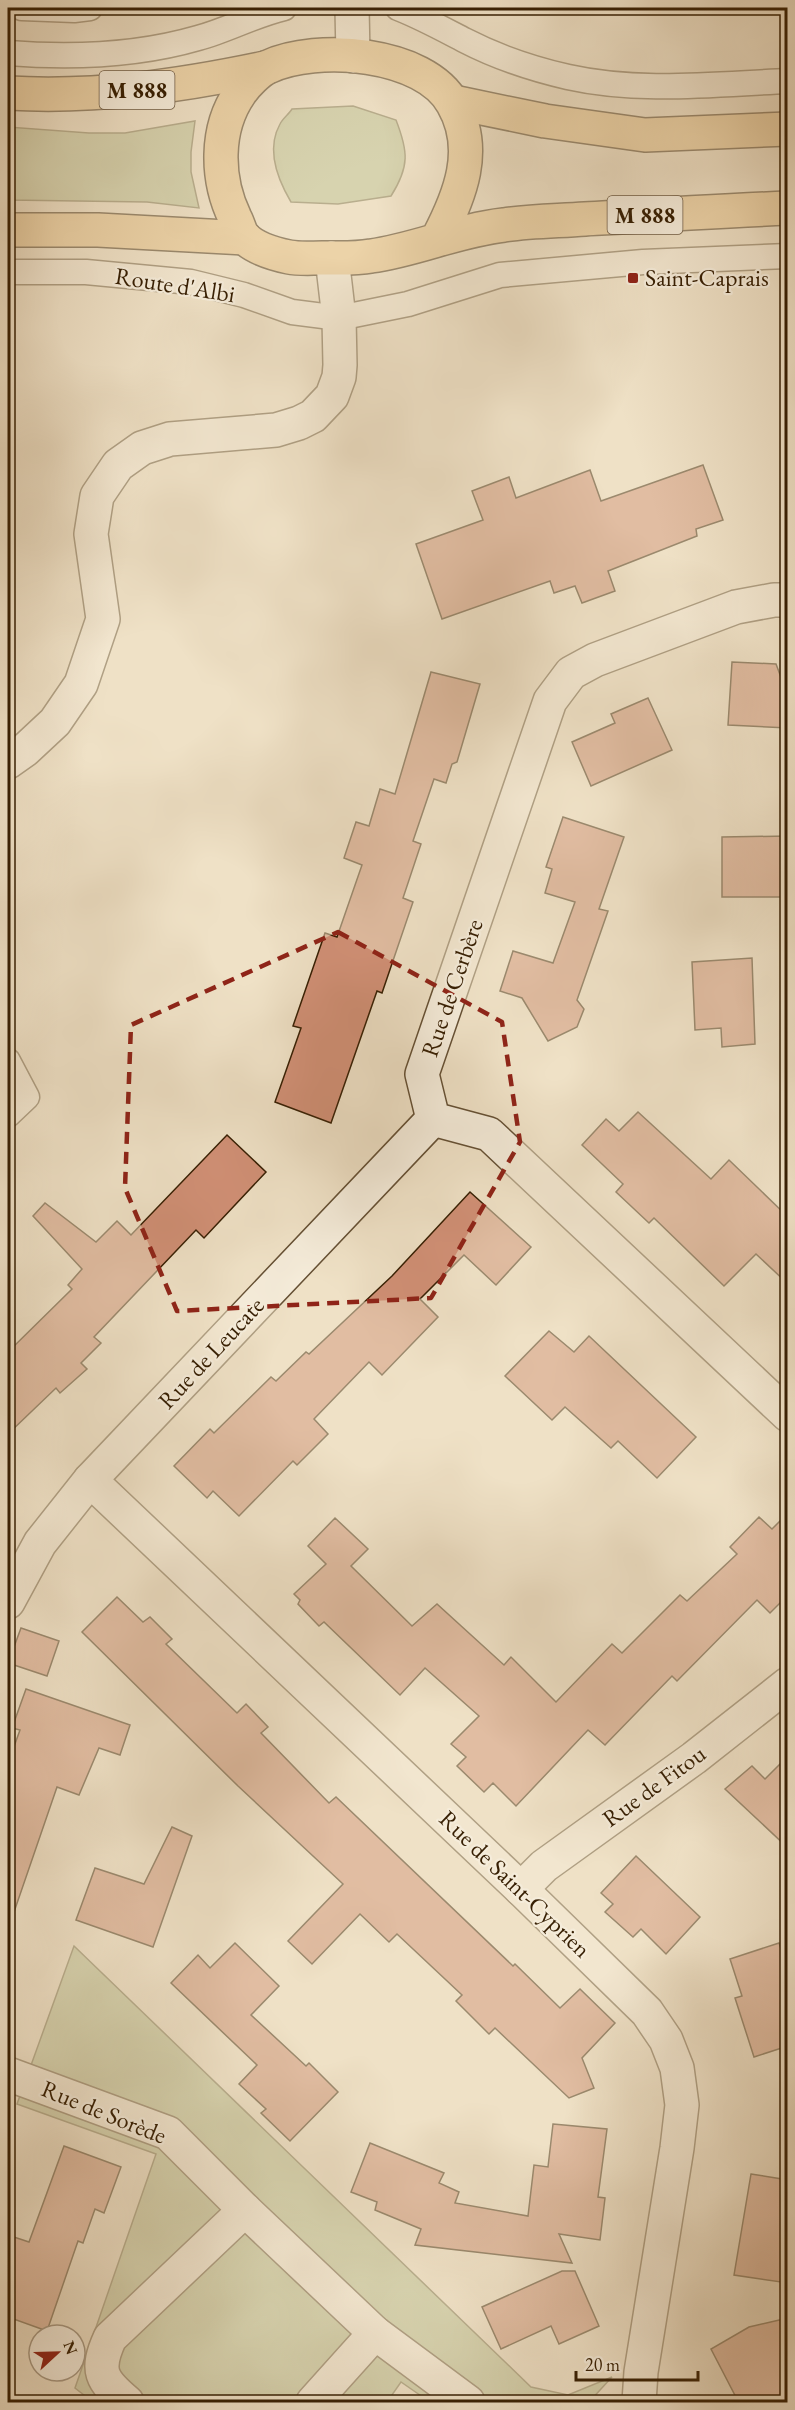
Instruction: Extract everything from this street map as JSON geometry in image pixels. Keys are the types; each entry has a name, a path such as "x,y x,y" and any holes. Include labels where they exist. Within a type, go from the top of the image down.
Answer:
{"main road":[{"path":"315,55 353,56 394,62 431,79 453,102 463,127 465,167 456,204 438,238 407,249 369,257 332,258 292,258 270,252 245,238 232,212 222,181 221,142 228,117 240,92 265,68 289,59 315,55"},
{"name":"M 888","path":"8,93 130,91 193,83 265,68"},
{"path":"453,102 545,121 645,135 788,129"},
{"name":"M 888","path":"438,238 503,225 788,208"},
{"name":"Route d'Albi","path":"8,230 98,230 245,238"}],"street":[{"path":"352,8 353,56"},
{"path":"8,762 25,750 55,722 81,684 103,619 91,534 97,496 118,465 142,448 170,439 276,430 313,416 332,396 339,377 339,318 332,258"},
{"name":"Rue de Cerbère","path":"433,1119 422,1074 550,701 571,673 595,660 736,606 788,600"},
{"path":"433,1119 489,1134 788,1415"},
{"name":"Rue de Leucate","path":"8,1602 40,1543 90,1480 433,1119"},
{"name":"Rue de Saint-Cyprien","path":"90,1480 521,1889 647,2012 666,2040 677,2068 682,2105 641,2372 639,2403"},
{"name":"Rue de Fitou","path":"521,1889 544,1866 694,1758 788,1684"},
{"name":"Rue de Sorède","path":"8,2074 168,2133 245,2210 375,2333 468,2403"},
{"path":"127,2403 107,2385 101,2368 110,2338 245,2210"},
{"path":"313,2403 375,2333"}],"lane":[{"path":"22,8 74,10 90,8"},
{"path":"8,53 100,55 152,50 201,38 261,14 284,8"},
{"path":"398,8 430,21 465,41 513,59 566,76 605,84 649,86 788,81"},
{"name":"Route d'Albi","path":"8,272 86,272 191,282 244,295 292,312 339,318 408,304 500,275 643,262 788,256"},
{"path":"8,1061 27,1097 8,1115"}],"highlighted area":[{"path":"338,932 502,1022 520,1142 431,1298 177,1311 125,1188 131,1025"}],"green space":[{"path":"353,106 396,120 403,141 405,158 401,176 391,196 338,204 291,202 275,164 274,144 281,122 292,109"},
{"path":"195,121 191,172 199,208 147,202 8,200 8,127 89,133 125,133"},
{"path":"74,1946 531,2387 568,2395 612,2377 589,2402 430,2402 401,2382 387,2402 93,2402 75,2388 77,2383 87,2383 87,2353 156,2154 17,2104"}],"building":[{"path":"703,465 723,520 696,529 697,536 608,571 615,591 582,603 575,586 554,593 550,581 442,619 416,544 483,520 472,491 509,477 516,498 590,470 601,501"},
{"path":"732,662 776,664 788,696 788,728 728,725"},
{"path":"431,672 480,684 457,762 452,764 446,783 434,779 413,841 421,844 403,898 413,902 382,993 377,991 331,1123 275,1102 301,1028 293,1026 325,933 337,937 362,865 344,858 356,822 369,826 380,789 395,794"},
{"path":"648,698 672,750 591,786 572,742 615,723 611,714"},
{"path":"563,817 624,837 599,909 608,911 577,1000 584,1009 577,1027 548,1041 522,998 500,991 513,951 553,963 575,902 545,893 552,869 546,867"},
{"path":"788,836 788,897 722,897 722,837"},
{"path":"752,958 755,1044 722,1047 721,1028 695,1030 692,962"},
{"path":"638,1112 711,1179 729,1160 788,1217 788,1284 756,1254 724,1286 654,1218 649,1223 616,1192 623,1184 582,1145 606,1119 619,1131"},
{"path":"227,1135 266,1172 204,1238 196,1230 94,1337 101,1343 81,1363 87,1369 60,1393 56,1388 8,1434 8,1352 72,1289 68,1285 82,1269 33,1216 45,1203 96,1242 117,1221 131,1235"},
{"path":"470,1192 531,1247 496,1285 464,1255 420,1299 438,1317 382,1375 369,1362 314,1419 328,1434 297,1465 293,1461 239,1516 213,1491 207,1498 174,1466 210,1429 214,1433 271,1377 276,1381 306,1352 309,1354 392,1276"},
{"path":"549,1331 574,1352 589,1336 696,1437 657,1478 618,1441 611,1448 565,1407 552,1420 505,1376"},
{"path":"788,1513 788,1595 770,1613 757,1600 677,1681 672,1676 605,1745 588,1730 516,1806 493,1783 484,1792 457,1766 466,1757 451,1744 479,1716 425,1668 400,1695 324,1622 319,1626 298,1604 300,1600 294,1594 326,1564 308,1546 335,1518 368,1549 351,1566 412,1626 437,1604 504,1665 511,1657 556,1702 612,1644 622,1653 680,1595 687,1601 737,1554 730,1547 759,1517 772,1529"},
{"path":"117,1597 143,1622 150,1617 172,1639 166,1644 237,1713 246,1704 268,1727 261,1733 329,1803 336,1797 560,2008 580,1989 615,2023 582,2058 594,2088 569,2098 495,2028 489,2034 456,2001 462,1995 397,1934 389,1942 360,1914 312,1964 288,1941 343,1884 238,1786 82,1632"},
{"path":"21,1628 59,1641 47,1676 8,1663"},
{"path":"26,1689 130,1725 120,1755 99,1748 79,1795 57,1787 13,1915 8,1914 8,1763 20,1730 12,1728"},
{"path":"788,1756 788,1848 725,1789 752,1766 765,1779"},
{"path":"172,1827 192,1836 153,1947 76,1920 95,1868 144,1884"},
{"path":"636,1856 700,1917 666,1954 641,1929 633,1937 605,1912 613,1904 601,1893"},
{"path":"235,1943 279,1986 251,2015 306,2066 309,2063 338,2092 290,2141 261,2113 266,2109 239,2084 257,2065 171,1983 198,1955 210,1968"},
{"path":"779,1943 788,1969 788,2046 754,2057 735,1998 742,1996 730,1959"},
{"path":"553,2124 607,2129 598,2197 605,2198 600,2240 559,2234 572,2263 415,2245 421,2229 375,2210 377,2202 351,2192 370,2143 444,2173 439,2183 459,2192 455,2203 528,2216 534,2165 548,2167"},
{"path":"64,2146 121,2167 104,2213 95,2209 83,2243 78,2241 50,2323 27,2324 8,2317 8,2235 29,2242"},
{"path":"751,2174 788,2180 788,2283 734,2275"},
{"path":"562,2271 575,2271 599,2326 559,2344 551,2326 501,2349 482,2307"},
{"path":"788,2318 788,2403 739,2403 711,2349 749,2327"}],"place":[{"name":"Saint-Caprais","path":"633,278"}]}
